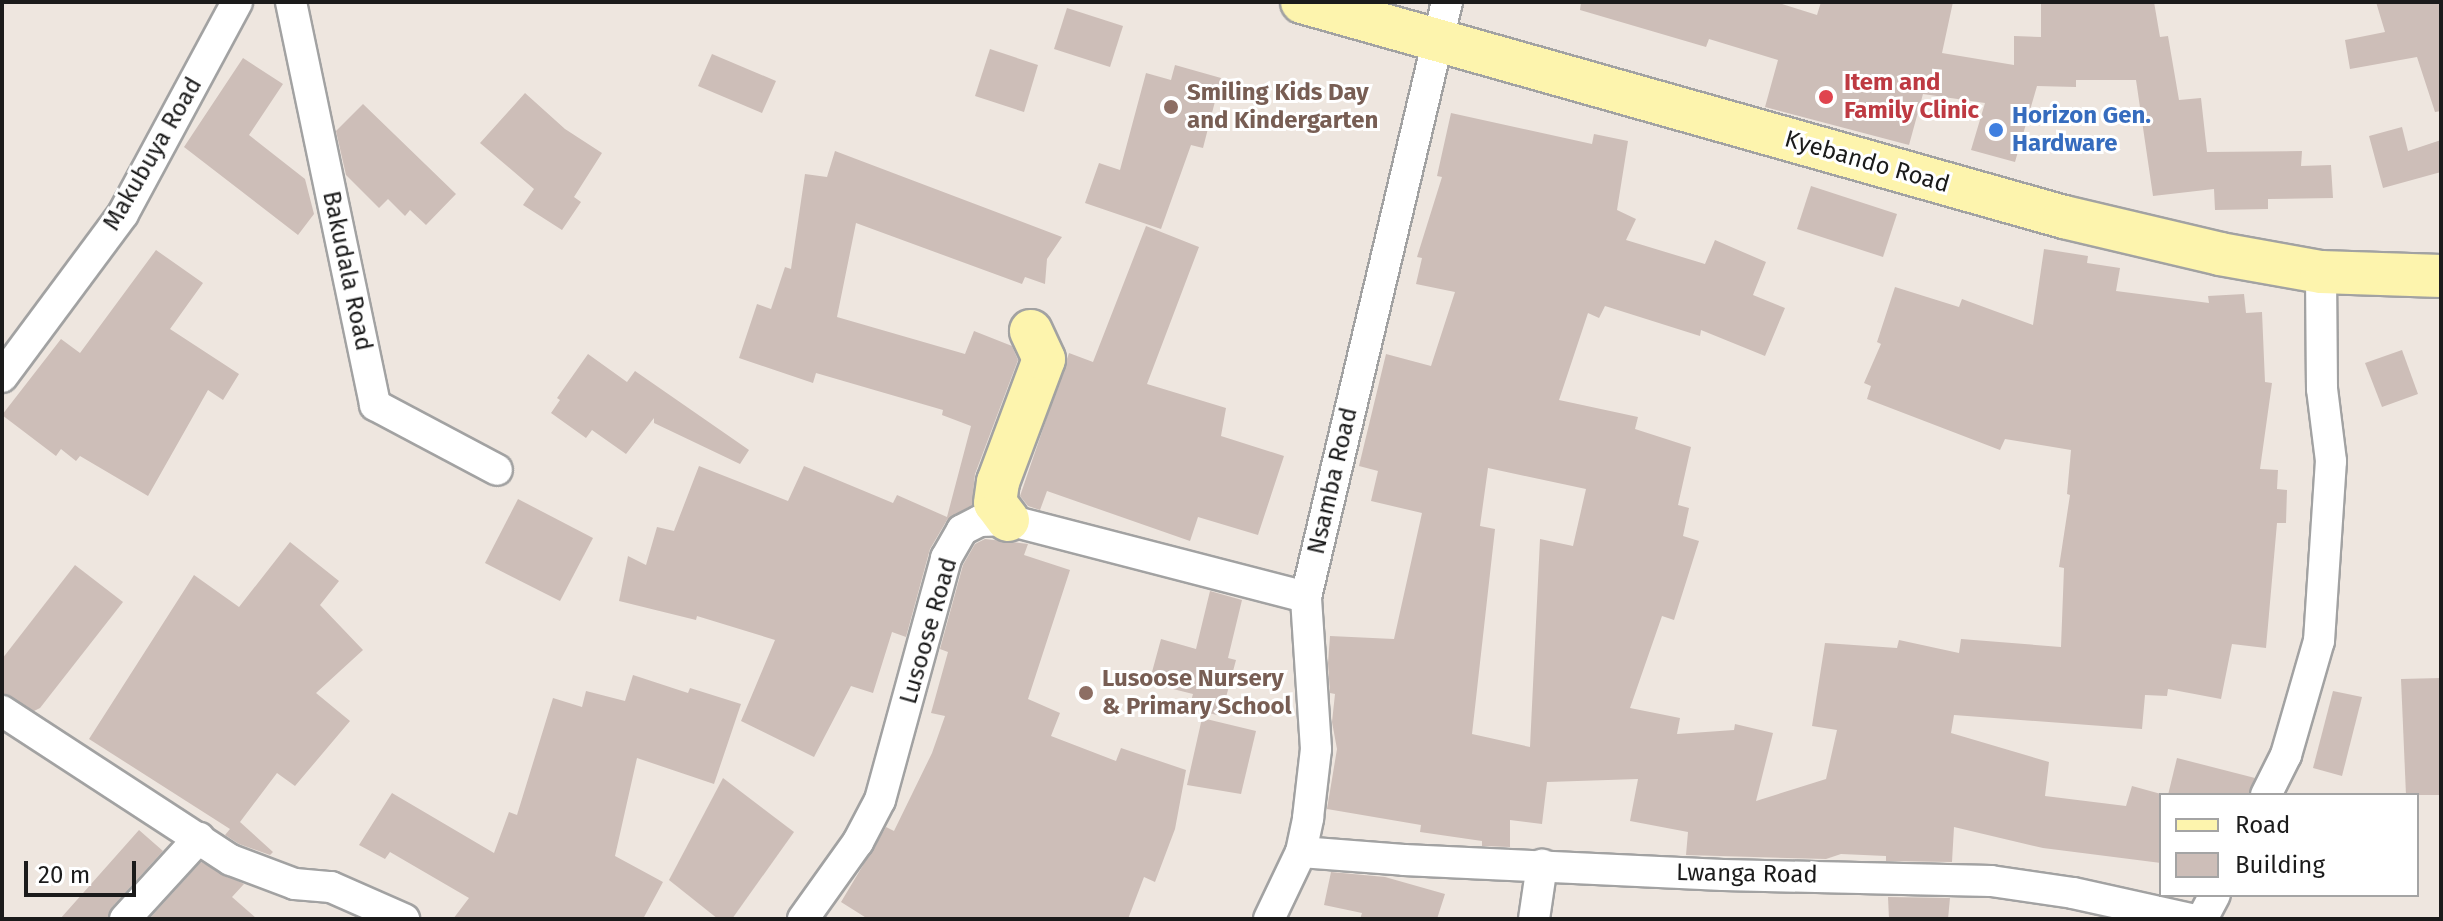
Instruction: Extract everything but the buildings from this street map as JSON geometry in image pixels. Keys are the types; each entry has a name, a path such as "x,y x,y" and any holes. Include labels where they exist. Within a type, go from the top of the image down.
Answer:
{"street":[{"name":"Makubuya Road","path":"2,377 123,214 237,2"},
{"name":"Bakudala Road","path":"291,2 375,405 497,470"},
{"name":"Kyebando Road","path":"1302,2 2064,217 2220,254 2321,272 2441,276"},
{"name":"Nsamba Road","path":"1269,919 1301,852 1316,749 1306,597 1372,311 1440,43 1447,2"},
{"path":"2267,793 2286,755 2319,641 2331,461 2322,389 2321,272"},
{"path":"1008,520 995,503 998,482 1044,359 1031,331"},
{"name":"Lusoose Road","path":"803,919 858,842 880,800 946,558 962,530 980,521 1008,520 1306,597"},
{"path":"2,711 231,860 295,884 331,887 404,919"},
{"path":"125,919 199,838"},
{"name":"Lwanga Road","path":"1301,852 1723,875 1991,881 2071,906 2190,919"},
{"path":"1534,919 1542,865"},
{"path":"2202,919 2214,897"}],"place":[{"name":"Item and Family Clinic","path":"1826,97"},
{"name":"Smiling Kids Day and Kindergarten","path":"1171,107"},
{"name":"Horizon Gen. Hardware","path":"1996,130"},
{"name":"Lusoose Nursery & Primary School","path":"1086,693"}]}
